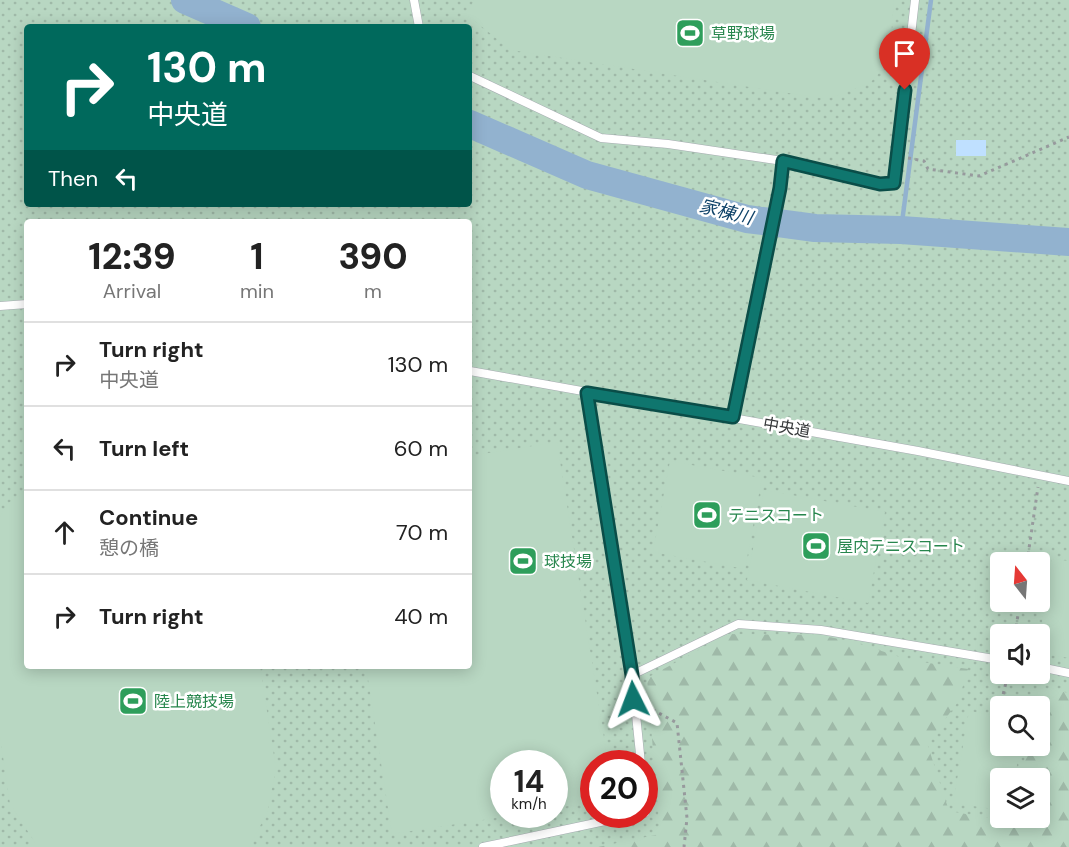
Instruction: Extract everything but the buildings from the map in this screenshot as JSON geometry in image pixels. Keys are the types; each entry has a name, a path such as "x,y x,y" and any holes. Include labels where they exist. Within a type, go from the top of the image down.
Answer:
{"lane":[{"path":"414,0 418,24"},
{"path":"472,77 601,138 668,144 783,161 880,184 894,183 915,0"},
{"path":"733,417 780,188 783,161"},
{"path":"0,306 24,304"},
{"name":"中央道","path":"472,370 587,393 733,417 1069,482"},
{"path":"587,393 632,675 639,750"},
{"path":"632,675 738,624 821,630 990,658"},
{"path":"1050,669 1069,673"},
{"path":"483,847 580,826"}],"path":[{"path":"897,157 924,161 927,169 979,176 1069,137"},
{"path":"1029,552 1040,476"},
{"path":"633,699 677,723 687,819 684,847"}],"green space":[{"path":"0,0 1069,0 1069,847 0,847"},
{"name":"草野球場","path":"474,0 894,0 889,62 870,83 827,99 511,50 467,15"},
{"name":"球技場","path":"557,442 606,750 580,750 580,804 568,806 568,750 490,750 490,819 392,834 366,669 472,669 472,456"},
{"name":"テニスコート","path":"670,461 762,478 745,569 653,552"},
{"name":"屋内テニスコート","path":"764,490 885,512 868,603 747,580"},
{"name":"陸上競技場","path":"24,492 24,669 260,669 276,769 267,813 249,847 38,847 10,804 0,736 0,517 7,504"},
{"path":"1052,559 1069,561 1069,658 1050,655 1050,624 1042,624 1044,612 1050,612"},
{"path":"728,634 817,635 851,641 909,660 968,669 958,702 927,743 949,811 990,818 990,828 1050,828 1050,768 1023,768 1025,756 1050,756 1050,696 1037,696 1039,687 1069,693 1069,847 598,847 660,834 658,750 653,750 647,678"},
{"path":"969,711 990,714 990,756 1018,756 1017,768 990,768 990,809 953,803"}],"waterway":[{"name":"家棟川","path":"185,0 240,24"},
{"path":"901,230 931,0"},
{"name":"家棟川","path":"472,125 587,175 747,219 815,228 901,230 1069,242"}],"place":[{"name":"草野球場","path":"690,33"},
{"name":"テニスコート","path":"707,515"},
{"name":"屋内テニスコート","path":"816,546"},
{"name":"球技場","path":"523,561"},
{"name":"陸上競技場","path":"133,701"}],"route":[{"path":"633,699 632,675 587,393 733,417 780,188 783,161 880,184 894,183 905,90"}]}
